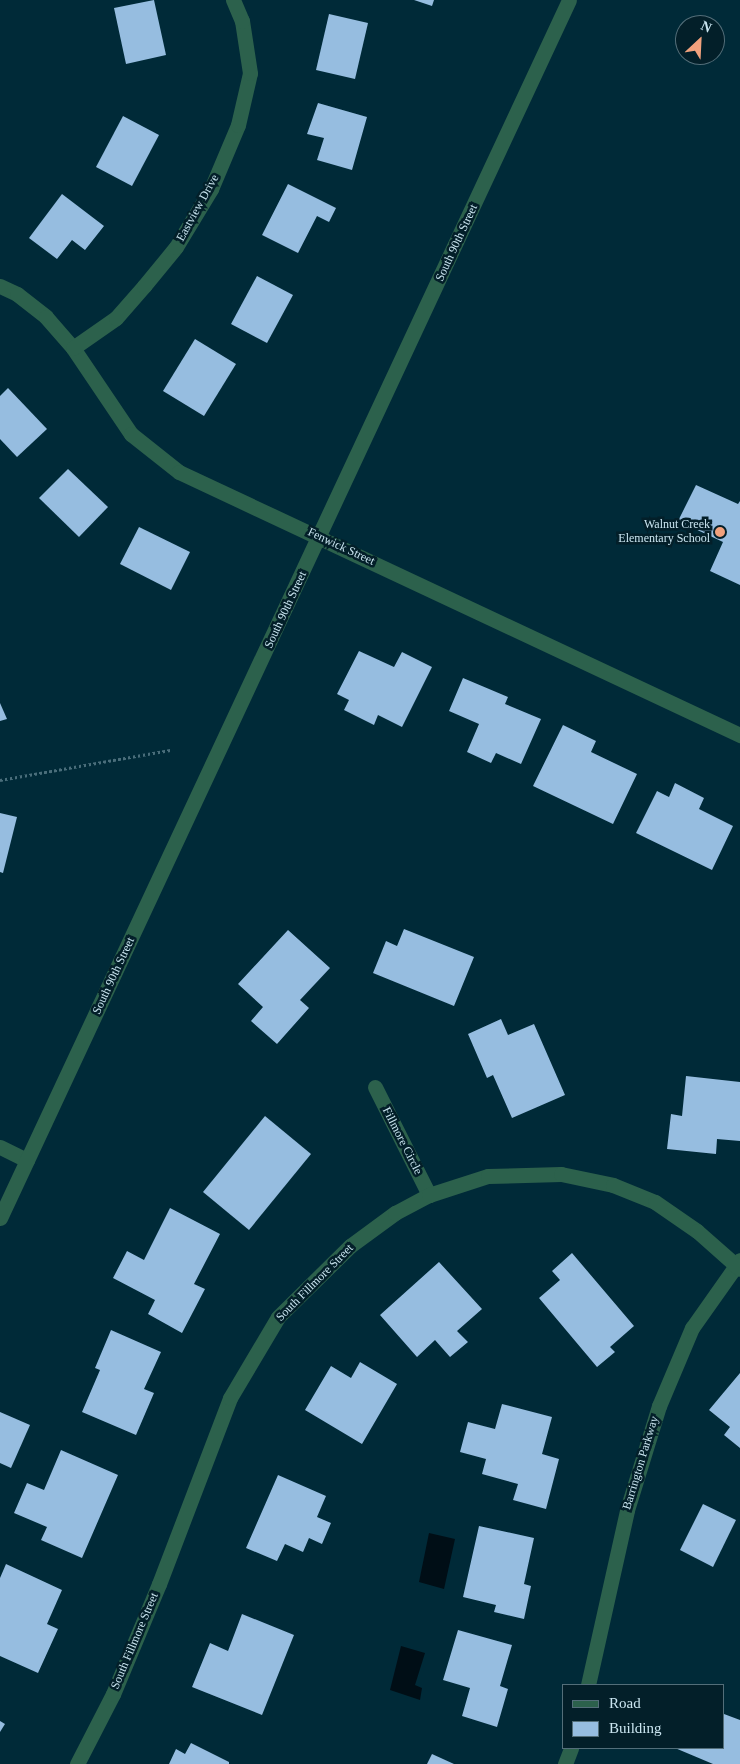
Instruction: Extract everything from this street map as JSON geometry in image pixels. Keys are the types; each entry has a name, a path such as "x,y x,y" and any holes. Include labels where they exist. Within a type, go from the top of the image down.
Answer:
{"street":[{"name":"Eastview Drive","path":"73,348 116,318 144,286 176,247 211,189 238,125 250,73 242,21 232,0"},
{"name":"South 90th Street","path":"0,1218 320,537 569,0"},
{"name":"Fenwick Street","path":"0,286 17,294 46,317 73,348 131,434 179,472 740,735"},
{"name":"Fillmore Circle","path":"375,1087 429,1195"},
{"path":"0,1147 28,1160"},
{"name":"South Fillmore Street","path":"77,1764 112,1694 155,1594 230,1398 278,1318 350,1246 395,1213 429,1195 488,1176 561,1174 613,1185 655,1202 697,1231 738,1264"},
{"name":"Barrington Parkway","path":"588,1684 627,1510 659,1406 692,1328 738,1264"},
{"path":"565,1764 571,1749"}],"path":[{"path":"0,780 170,750"}],"shaded area":[{"path":"429,1533 455,1539 444,1589 419,1582"},
{"path":"401,1646 425,1653 415,1685 422,1688 420,1700 390,1690"}],"building":[{"path":"154,0 166,55 126,64 114,8"},
{"path":"414,0 434,0 432,6"},
{"path":"329,14 368,23 355,79 316,70"},
{"path":"318,103 367,117 352,170 317,160 324,138 307,134"},
{"path":"123,116 159,135 132,186 96,167"},
{"path":"288,184 336,208 329,222 317,216 298,253 262,235"},
{"path":"62,194 104,226 85,250 72,240 57,259 29,238"},
{"path":"257,276 293,295 267,343 231,324"},
{"path":"195,339 236,364 204,416 163,391"},
{"path":"8,388 47,429 17,457 0,439 0,396"},
{"path":"68,469 108,507 79,537 39,498"},
{"name":"Walnut Creek Elementary School","path":"696,485 738,504 740,501 740,585 710,571 723,542 678,521"},
{"path":"139,527 190,552 171,590 120,564"},
{"path":"359,651 394,667 402,652 432,667 402,727 378,715 374,725 344,710 349,700 337,694"},
{"path":"463,678 508,697 505,704 541,719 521,764 496,753 491,763 467,752 479,724 449,711"},
{"path":"0,703 7,719 0,721"},
{"path":"563,725 596,741 591,752 637,774 613,824 533,786"},
{"path":"675,783 704,798 699,809 733,826 712,870 636,833 657,791 669,797"},
{"path":"0,813 17,817 3,873 0,872"},
{"path":"404,929 474,957 454,1006 373,973 386,941 397,946"},
{"path":"288,930 330,968 300,1000 309,1008 277,1044 251,1021 263,1007 238,984"},
{"path":"501,1019 508,1035 534,1024 565,1095 512,1118 493,1075 487,1078 468,1034"},
{"path":"686,1076 740,1082 740,1141 717,1139 716,1154 667,1149 671,1114 682,1116"},
{"path":"265,1116 311,1154 249,1230 203,1192"},
{"path":"170,1208 220,1234 194,1284 205,1289 182,1333 148,1314 155,1300 113,1278 127,1251 144,1260"},
{"path":"572,1253 634,1326 610,1347 615,1352 597,1367 539,1298 560,1280 552,1271"},
{"path":"439,1262 482,1309 457,1331 468,1342 450,1357 435,1340 417,1357 380,1315"},
{"path":"111,1330 161,1352 144,1389 154,1393 136,1435 82,1412 100,1370 95,1368"},
{"path":"360,1362 397,1384 362,1444 305,1410 331,1366 351,1378"},
{"path":"740,1373 740,1448 724,1435 730,1427 709,1410"},
{"path":"502,1404 552,1417 542,1454 559,1459 546,1509 513,1500 518,1484 482,1474 486,1459 460,1452 468,1422 495,1429"},
{"path":"0,1412 30,1425 11,1468 0,1463"},
{"path":"61,1450 118,1475 82,1558 41,1540 47,1527 14,1513 27,1483 44,1490"},
{"path":"278,1475 326,1496 317,1517 331,1523 322,1544 309,1538 303,1552 285,1544 277,1561 246,1548"},
{"path":"703,1504 736,1520 713,1567 680,1550"},
{"path":"479,1526 534,1538 524,1584 531,1586 524,1619 494,1612 496,1605 463,1597"},
{"path":"6,1564 62,1590 47,1624 58,1629 38,1673 0,1656 0,1578"},
{"path":"242,1614 294,1635 262,1715 192,1687 210,1643 228,1651"},
{"path":"458,1630 512,1645 500,1686 508,1689 497,1727 462,1716 470,1688 443,1680"},
{"path":"725,1714 740,1720 740,1764 713,1764 677,1749 725,1749"},
{"path":"0,1721 5,1724 0,1732"},
{"path":"191,1743 229,1762 229,1764 169,1764 176,1749 185,1754"},
{"path":"432,1754 454,1764 427,1764"}],"place":[{"name":"Walnut Creek Elementary School","path":"720,532"}]}
